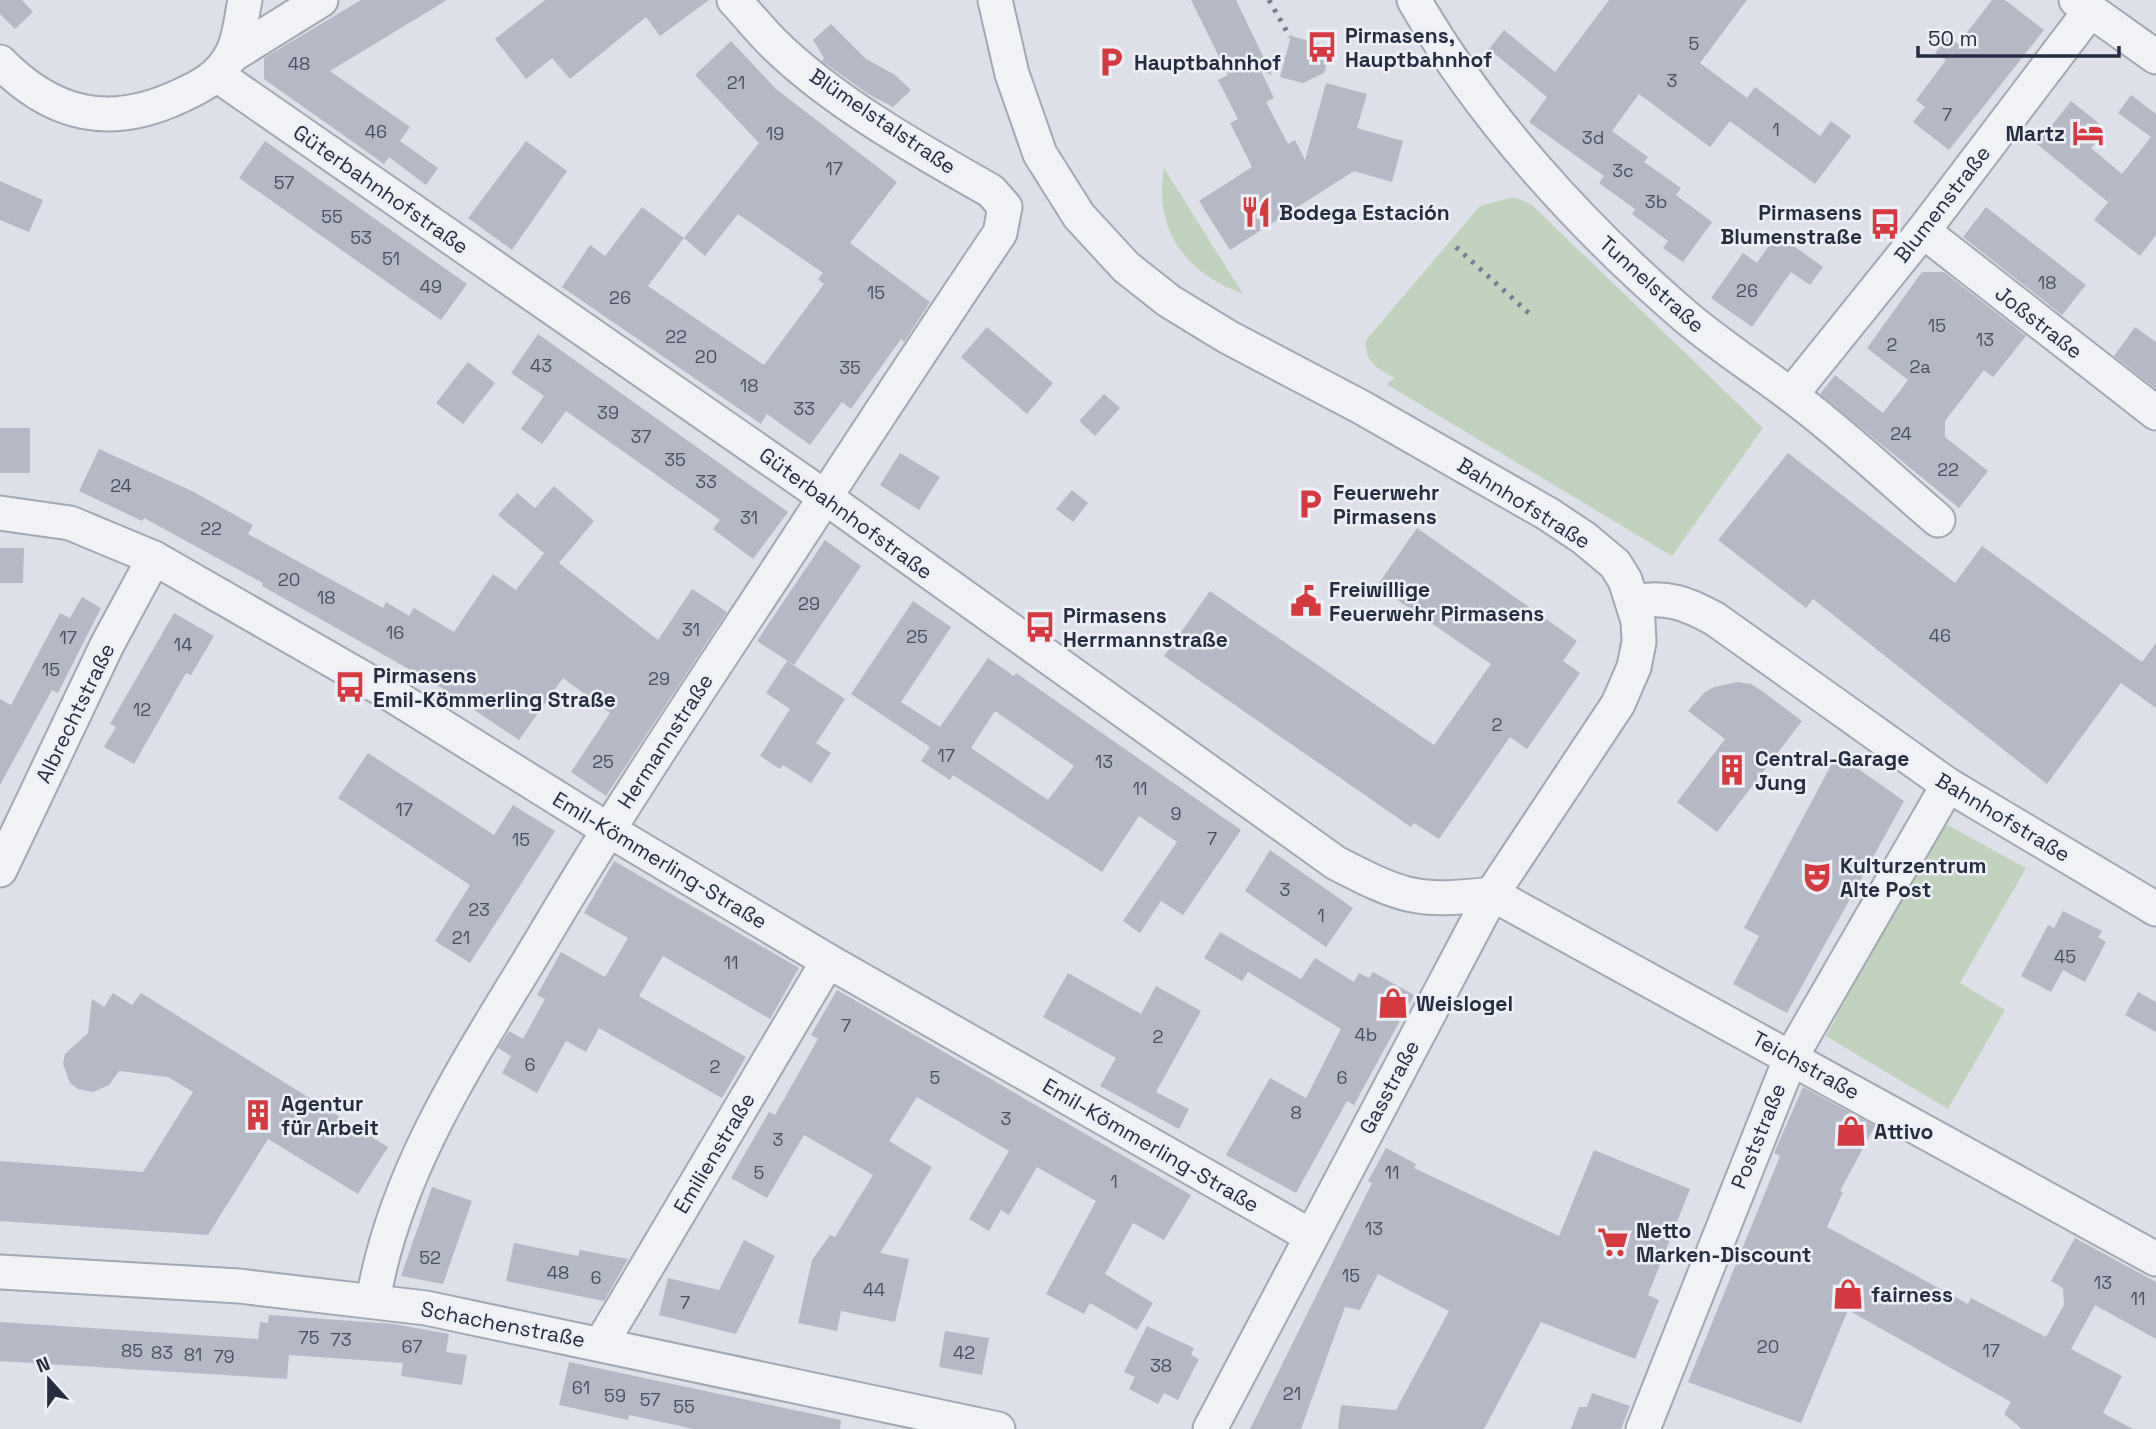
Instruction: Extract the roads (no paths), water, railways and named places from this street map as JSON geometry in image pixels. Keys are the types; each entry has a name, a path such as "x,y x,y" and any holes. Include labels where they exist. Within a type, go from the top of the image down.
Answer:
{"street":[{"path":"224,66 245,0"},
{"path":"0,62 41,97 68,108 97,116 132,113 165,103 321,0"},
{"name":"Blümelstalstraße","path":"734,0 775,44 815,78 855,107 991,191 1005,207"},
{"name":"Bahnhofstraße","path":"995,0 1012,74 1040,154 1079,216 1126,267 1170,301 1228,337 1361,407 1548,514 1615,564 1634,602 1653,598 1677,601 1715,619 1948,785 2156,909"},
{"name":"Tunnelstraße","path":"1414,0 1459,69 1535,167 1574,210 1679,311 1740,361 1791,395 1938,520"},
{"path":"2083,5 2156,57"},
{"name":"Blumenstraße","path":"1791,395 1923,231 2083,5"},
{"name":"Güterbahnhofstraße","path":"224,66 1336,863 1380,887 1409,896 1438,900 1492,894"},
{"name":"Hermannstraße","path":"373,1301 386,1242 411,1171 463,1071 607,830 1000,233 1005,207"},
{"name":"Joßstraße","path":"1923,231 2156,413"},
{"name":"Emil-Kömmerling-Straße","path":"0,513 70,523 154,558 389,693 607,830 828,961 1311,1236"},
{"name":"Albrechtstraße","path":"0,870 107,645 154,558"},
{"name":"Gasstraße","path":"1210,1429 1492,894 1618,704 1634,667 1639,642 1634,602"},
{"name":"Poststraße","path":"1643,1429 1791,1057 1948,785"},
{"name":"Teichstraße","path":"1492,894 2156,1259"},
{"name":"Emilienstraße","path":"601,1344 828,961"},
{"name":"Schachenstraße","path":"0,1272 239,1286 426,1308 998,1429"}],"railway":[{"path":"1269,0 1290,37"},
{"path":"1456,247 1532,316"}],"place":[{"name":"Pirmasens, Hauptbahnhof","path":"1322,47"},
{"name":"Hauptbahnhof","path":"1111,62"},
{"name":"Martz","path":"2088,133"},
{"name":"Bodega Estación","path":"1256,212"},
{"name":"Pirmasens Blumenstraße","path":"1885,224"},
{"name":"Feuerwehr Pirmasens","path":"1310,504"},
{"name":"Freiwillige Feuerwehr Pirmasens","path":"1306,601"},
{"name":"Pirmasens Herrmannstraße","path":"1040,627"},
{"name":"Pirmasens Emil-Kömmerling Straße","path":"350,687"},
{"name":"Central-Garage Jung","path":"1732,770"},
{"name":"Kulturzentrum Alte Post","path":"1817,877"},
{"name":"Weislogel","path":"1393,1003"},
{"name":"Agentur für Arbeit","path":"258,1115"},
{"name":"Attivo","path":"1851,1131"},
{"name":"Netto Marken-Discount","path":"1613,1242"},
{"name":"fairness","path":"1848,1294"}]}
